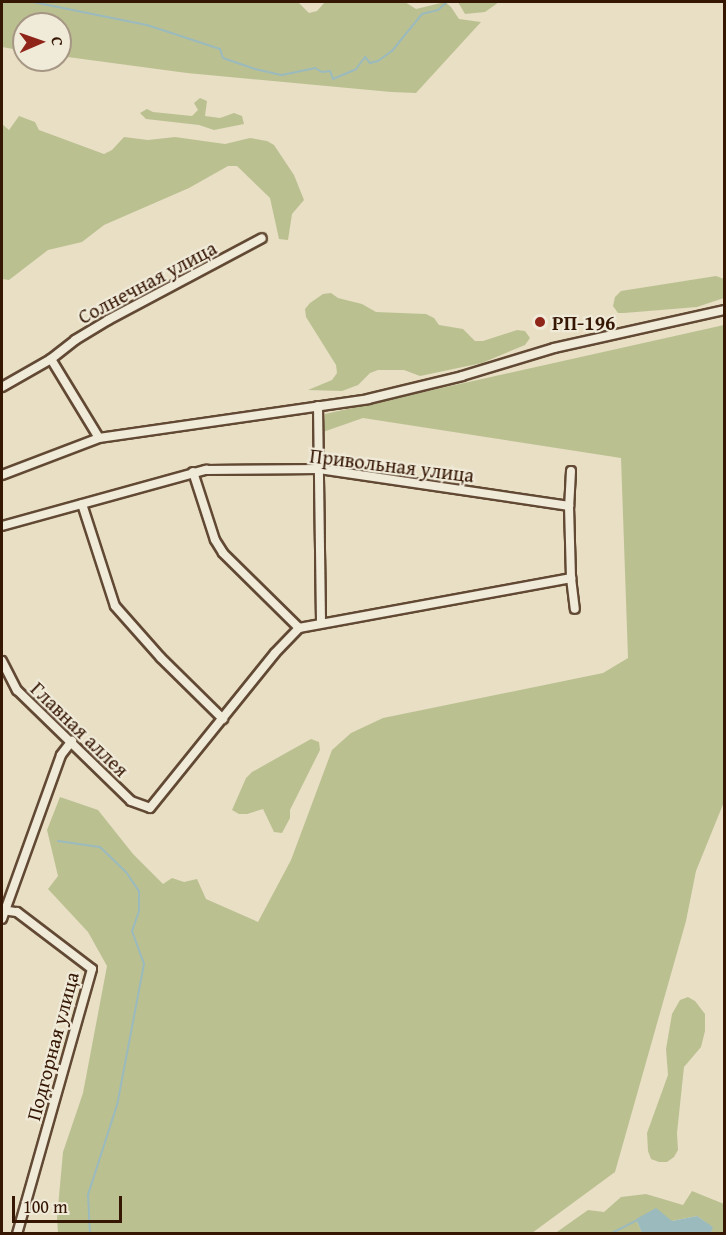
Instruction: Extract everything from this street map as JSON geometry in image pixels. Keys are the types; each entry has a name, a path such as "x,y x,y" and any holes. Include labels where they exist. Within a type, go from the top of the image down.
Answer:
{"street":[{"name":"Солнечная улица","path":"2,387 51,359 75,340 108,320 262,238"},
{"path":"2,476 99,438 318,406 409,390 554,348 724,310"},
{"path":"51,359 99,438"},
{"path":"318,406 321,622"},
{"name":"Привольная улица","path":"2,526 193,472 319,469 569,506"},
{"path":"571,471 569,506 571,578 575,609"},
{"path":"193,472 215,540 223,553 299,628"},
{"path":"82,504 115,606 168,666 222,719 275,653 299,628 321,622 571,578"},
{"name":"Главная аллея","path":"2,661 16,690 72,741 131,801 150,808 222,719"},
{"path":"2,919 3,910 62,755 72,741"},
{"name":"Подгорная улица","path":"3,910 17,912 92,969 17,1233"}],"green space":[{"path":"2,2 298,2 309,13 317,11 325,2 405,2 416,9 445,2 459,19 481,22 416,93 187,73 72,58 72,12 12,12 12,49 2,47"},
{"path":"458,2 499,2 485,12 465,14"},
{"path":"200,98 207,101 205,116 220,118 234,113 242,116 244,124 214,130 199,125 146,119 140,113 147,109 153,112 192,116 198,110 194,103"},
{"path":"19,116 35,122 39,130 104,154 112,150 124,137 148,140 175,137 225,144 250,138 267,141 274,145 294,175 304,200 292,214 288,240 279,239 270,198 237,166 228,166 189,188 104,225 82,242 48,250 9,280 2,279 2,124 9,130"},
{"path":"716,276 724,279 724,298 697,307 618,313 613,306 615,297 621,291"},
{"path":"331,293 338,298 362,304 376,312 426,314 434,318 439,325 463,329 475,341 483,341 517,330 525,331 530,338 525,345 482,363 420,376 404,370 378,370 370,373 358,385 342,391 308,390 332,380 337,373 336,365 306,317 305,309 323,294"},
{"path":"724,325 724,802 696,871 686,921 615,1172 532,1233 58,1233 57,1218 63,1152 83,1093 107,966 88,932 48,889 58,876 47,830 60,797 98,810 133,854 163,884 172,878 184,882 197,879 206,899 258,922 291,860 332,750 351,733 383,718 603,673 628,658 621,458 363,418 323,432 325,414"},
{"path":"311,739 319,742 320,750 290,810 290,818 282,833 274,832 263,809 247,814 239,814 232,810 246,778 252,772"},
{"path":"688,997 695,1001 705,1014 705,1031 701,1047 684,1067 677,1133 678,1150 667,1162 659,1162 651,1159 647,1133 668,1075 666,1049 672,1014 680,1000"},
{"path":"692,1191 724,1204 724,1233 711,1233 712,1227 697,1216 672,1221 636,1219 642,1233 554,1234 588,1210 604,1212 621,1197 646,1194 683,1205"}],"water":[{"path":"656,1208 672,1221 697,1216 713,1227 711,1233 642,1233 636,1219"}],"waterway":[{"path":"33,2 147,25 220,49 223,58 255,69 282,75 315,68 322,72 330,71 333,79 356,69 365,57 370,63 378,61 392,51 422,14 438,10 447,2"},
{"path":"58,841 100,847 126,872 139,891 139,911 132,931 144,964 117,1105 88,1195 90,1234"},
{"path":"610,1234 637,1220"}],"place":[{"name":"РП-196","path":"540,322"}]}
